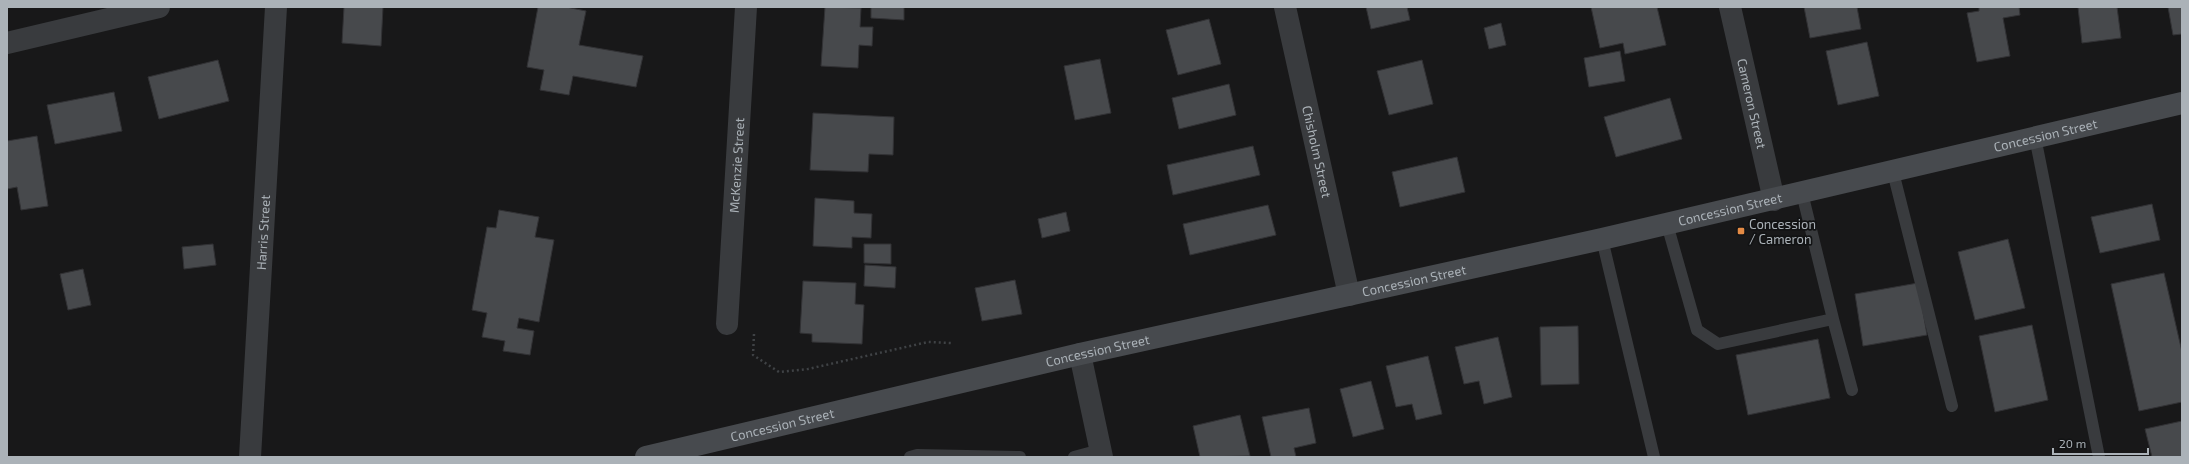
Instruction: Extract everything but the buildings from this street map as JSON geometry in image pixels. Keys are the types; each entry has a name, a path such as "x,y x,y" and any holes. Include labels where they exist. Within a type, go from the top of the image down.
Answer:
{"main road":[{"name":"Concession Street","path":"646,457 1080,354 1774,200 2182,103"}],"street":[{"path":"7,43 159,7"},
{"name":"Harris Street","path":"250,457 276,7"},
{"name":"McKenzie Street","path":"727,324 746,7"},
{"name":"Chisholm Street","path":"1285,7 1349,295"},
{"name":"Cameron Street","path":"1730,7 1774,200"},
{"path":"1080,354 1101,453"}],"lane":[{"path":"2035,137 2099,457"},
{"path":"1893,172 1952,406"},
{"path":"1802,193 1852,390"},
{"path":"1667,224 1696,330 1718,344 1833,319"},
{"path":"1602,239 1654,457"},
{"path":"1074,457 1101,453"},
{"path":"910,457 916,455 1020,457"}],"path":[{"path":"754,333 754,355 779,372 808,369 928,342 950,343"}],"place":[{"name":"Concession / Cameron","path":"1741,231"}]}
